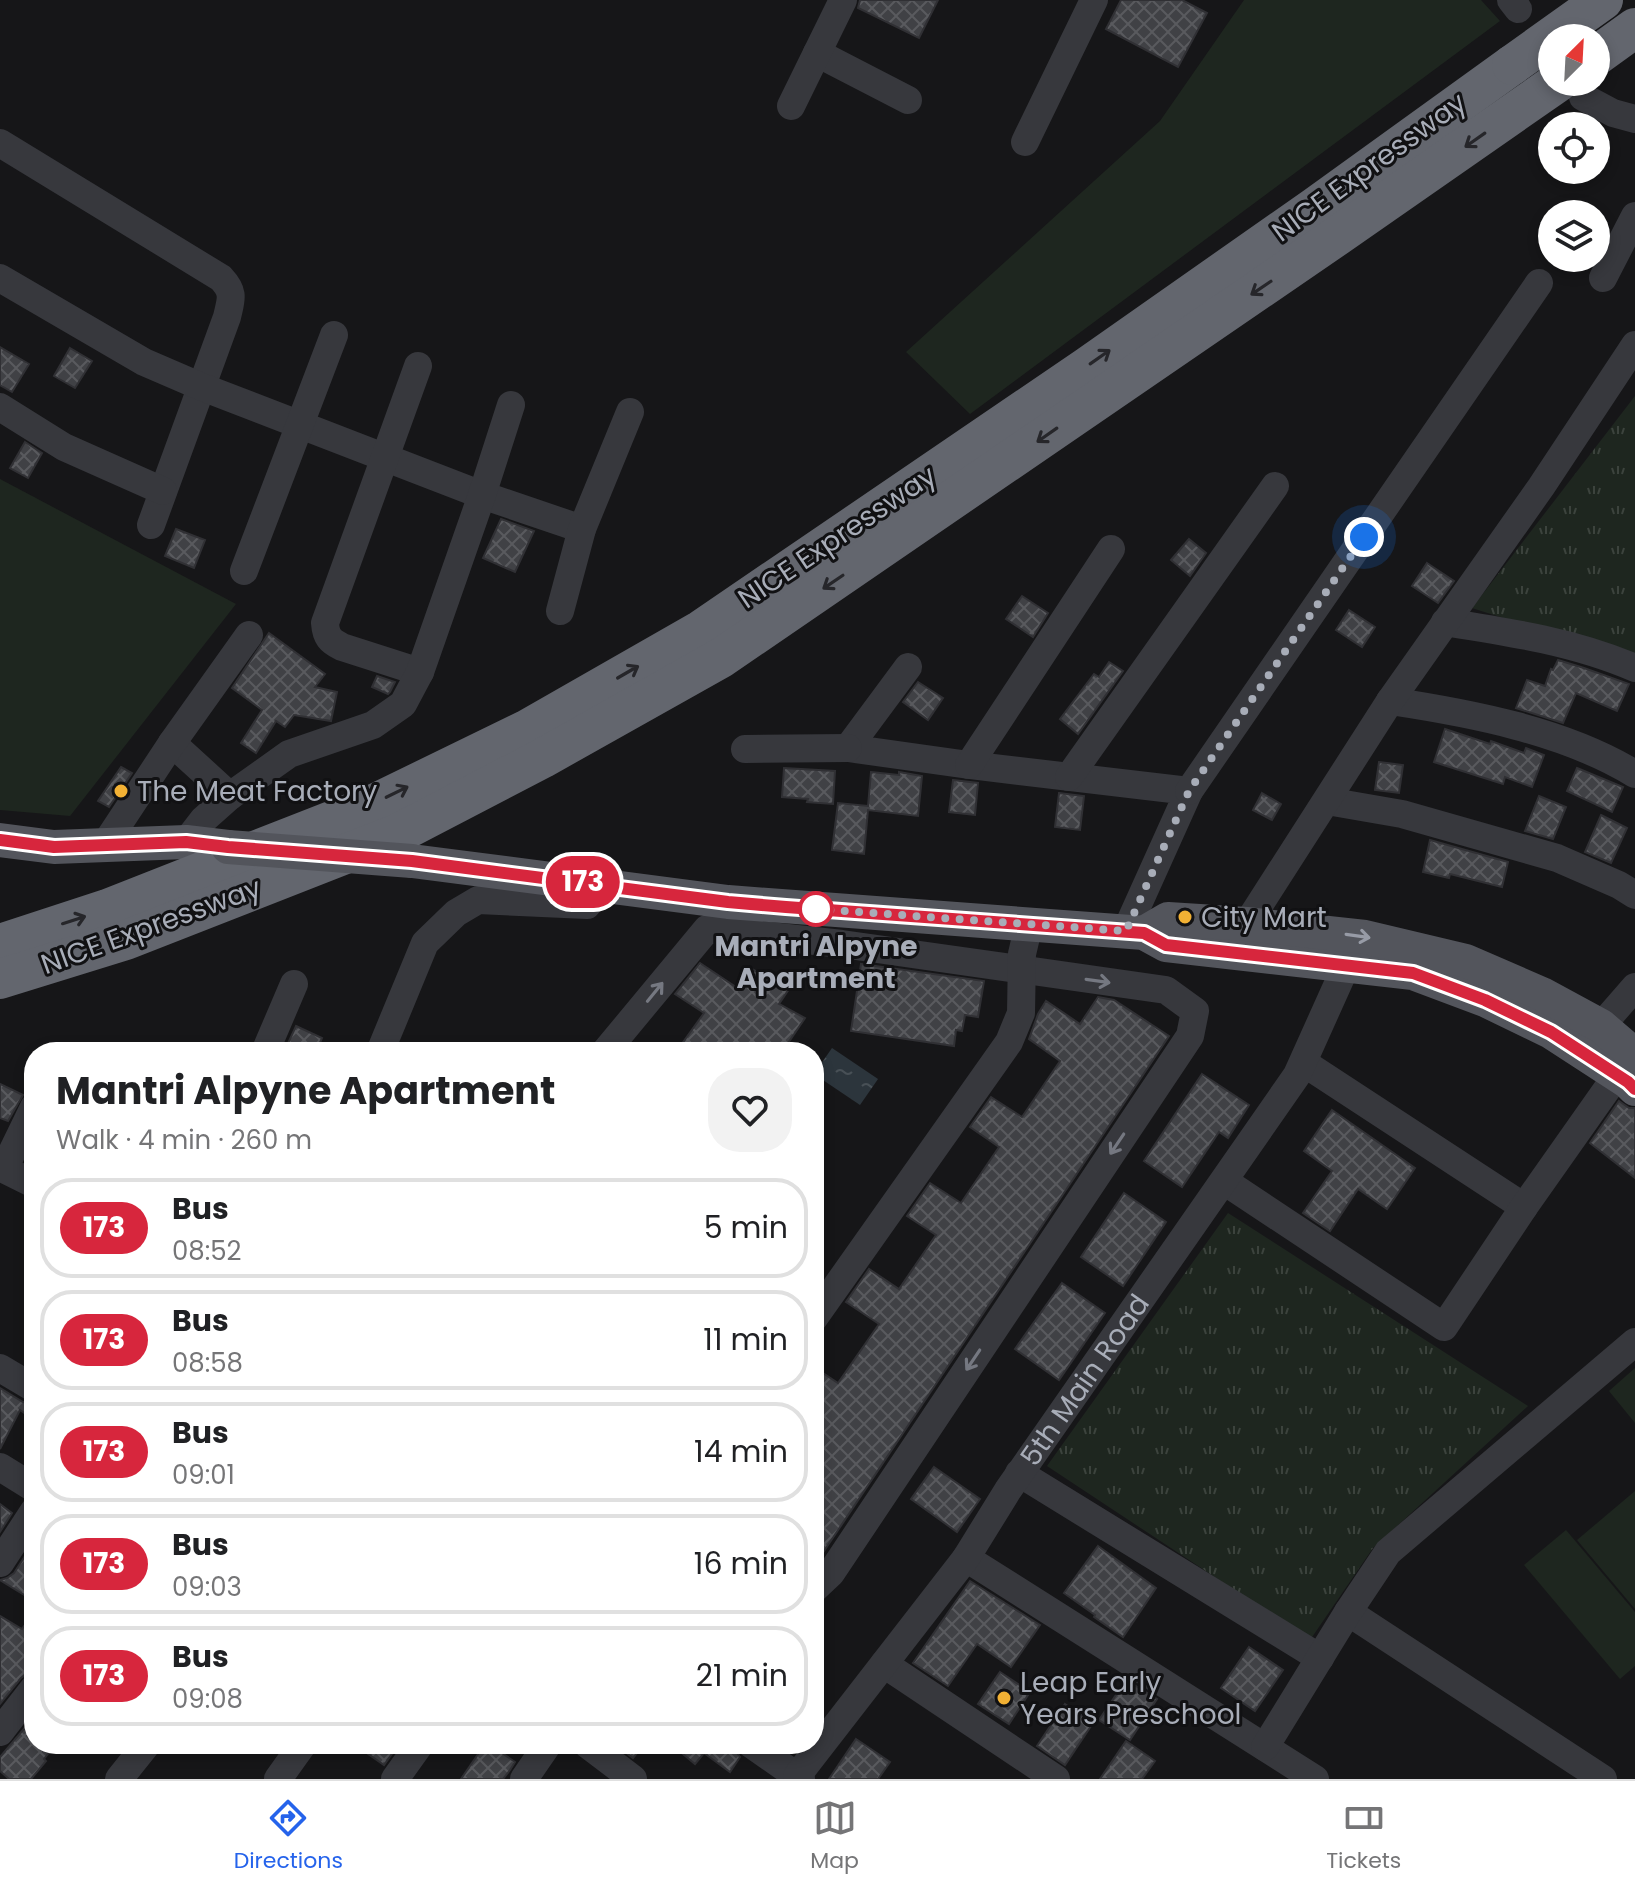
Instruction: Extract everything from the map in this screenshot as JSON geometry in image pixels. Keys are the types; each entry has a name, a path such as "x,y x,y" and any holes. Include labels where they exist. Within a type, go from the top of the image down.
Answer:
{"highway":[{"name":"NICE Expressway","path":"0,944 107,909 372,805 526,730 701,630 1087,367 1603,0"},
{"path":"1610,46 1635,28"},
{"name":"NICE Expressway","path":"0,979 126,940 399,833 543,758 721,658 1337,236 1554,96"}],"main road":[{"path":"0,840 54,847 186,842 412,861 728,902 827,926 1029,924 1135,932 1166,945 1413,973 1485,1000 1551,1032 1592,1040"},
{"path":"1135,932 1168,919 1247,924 1365,937 1466,961 1542,994 1629,1073"}],"street":[{"path":"791,106 843,0"},
{"path":"1025,142 1094,0"},
{"path":"817,53 908,100"},
{"path":"1570,96 1635,119"},
{"path":"0,143 221,278 232,295 227,317 151,525"},
{"path":"1603,278 1635,216"},
{"path":"0,278 144,362 482,495 582,529"},
{"path":"1135,932 1189,791 1539,283"},
{"path":"244,571 334,335"},
{"path":"1247,924 1390,701 1541,487 1635,345"},
{"path":"418,366 325,623 326,633 332,642 420,672"},
{"path":"186,842 203,820 230,796 289,754 373,725 403,704 420,672 511,405"},
{"path":"0,407 64,447 163,491"},
{"path":"560,611 582,529 630,412"},
{"path":"1069,777 1275,486"},
{"path":"969,765 1111,549"},
{"path":"1445,622 1520,634 1618,660 1635,668"},
{"path":"104,846 249,635"},
{"path":"848,748 908,667"},
{"path":"1390,701 1454,710 1551,737 1611,760 1635,774"},
{"path":"172,743 230,796"},
{"path":"745,749 848,748 1189,791"},
{"path":"1327,801 1402,814 1557,858 1635,895"},
{"path":"384,1042 425,943 456,913 478,900 587,905 602,885"},
{"path":"824,1304 1009,1042 1021,1013 1022,954 1029,924"},
{"path":"613,1042 707,929 827,926 1021,970 1166,990 1195,1011 1190,1036 824,1580"},
{"name":"5th Main Road","path":"824,1744 966,1558 1019,1473 1304,1063 1346,966"},
{"path":"269,1042 294,984"},
{"path":"1592,1040 1635,987"},
{"path":"1304,1063 1524,1207"},
{"path":"1224,1181 1444,1327 1524,1207 1629,1073"},
{"path":"24,1128 4,1169 24,1179"},
{"path":"1265,1747 1388,1552 1635,1342"},
{"path":"0,1368 24,1382"},
{"path":"0,1467 24,1482"},
{"path":"1019,1473 1320,1658"},
{"path":"0,1563 24,1526"},
{"path":"966,1558 1315,1779"},
{"path":"1348,1612 1603,1779"},
{"path":"884,1664 1056,1779"},
{"path":"0,1732 24,1701"},
{"path":"119,1779 139,1754"},
{"path":"278,1779 296,1754"},
{"path":"395,1779 413,1754"},
{"path":"524,1779 541,1754"},
{"path":"600,1754 633,1779"},
{"path":"765,1754 799,1778"},
{"name":"5th Main Road","path":"799,1778 817,1754"}],"green space":[{"path":"1244,0 1481,0 1500,21 970,414 906,352 1160,121"},
{"path":"1635,396 1635,660 1472,608"},
{"path":"0,479 236,604 70,816 0,810"},
{"path":"1228,1213 1528,1406 1373,1548 1310,1640 1047,1466"},
{"path":"1635,1368 1635,1423 1609,1391"},
{"path":"1635,1491 1635,1609 1577,1540"},
{"path":"1566,1530 1635,1612 1635,1666 1620,1679 1524,1565"}],"water":[{"path":"832,1048 878,1079 860,1105 824,1081 824,1060"}],"building":[{"path":"860,0 938,0 919,38 858,8"},
{"path":"1121,0 1182,0 1207,13 1178,67 1106,29"},
{"path":"0,347 29,364 12,392 0,385"},
{"path":"70,348 92,361 75,388 54,376"},
{"path":"25,442 42,453 28,478 10,468"},
{"path":"501,519 534,531 515,572 483,558"},
{"path":"176,529 205,540 194,568 165,556"},
{"path":"1189,539 1206,553 1190,576 1171,560"},
{"path":"1427,563 1454,581 1438,603 1412,586"},
{"path":"1022,596 1048,613 1033,637 1006,619"},
{"path":"1349,610 1375,627 1362,647 1336,630"},
{"path":"269,633 325,674 315,687 337,692 331,721 294,715 285,727 276,721 256,753 241,743 262,710 232,688"},
{"path":"1558,660 1629,684 1617,711 1576,693 1563,723 1516,708 1527,680 1545,686"},
{"path":"1109,662 1123,671 1078,734 1060,719 1094,674 1099,677"},
{"path":"377,676 395,682 388,694 372,687"},
{"path":"918,682 943,698 928,720 903,702"},
{"path":"1445,729 1524,753 1526,748 1544,755 1532,787 1505,777 1503,784 1434,762"},
{"path":"1379,762 1403,765 1399,793 1375,790"},
{"path":"121,767 132,773 109,807 98,801"},
{"path":"784,768 835,771 833,804 782,797"},
{"path":"1577,768 1623,787 1612,812 1567,791"},
{"path":"871,772 922,776 918,816 868,810 864,854 832,850 838,803 868,806"},
{"path":"953,780 978,783 975,815 949,812"},
{"path":"1059,793 1084,796 1080,830 1055,827"},
{"path":"1262,793 1281,804 1272,820 1253,810"},
{"path":"1539,796 1566,807 1553,839 1525,831"},
{"path":"1601,815 1627,828 1611,863 1585,852"},
{"path":"1430,840 1508,862 1502,887 1450,874 1449,878 1423,872"},
{"path":"700,963 739,989 752,969 789,989 779,1004 805,1018 789,1042 683,1042 704,1013 675,994"},
{"path":"861,964 984,981 978,1017 965,1015 962,1031 956,1030 954,1046 851,1031"},
{"path":"1098,997 1114,1000 1169,1036 824,1551 824,1374 838,1383 879,1324 846,1302 869,1269 899,1289 936,1235 907,1216 930,1183 961,1203 999,1147 970,1127 991,1097 1022,1117 1060,1061 1029,1039 1046,1001 1080,1024"},
{"path":"296,1026 322,1038 320,1042 289,1042"},
{"path":"1202,1074 1249,1105 1228,1138 1219,1132 1182,1187 1144,1161"},
{"path":"0,1084 23,1095 8,1121 0,1118"},
{"path":"1619,1101 1629,1108 1635,1108 1635,1178 1590,1143"},
{"path":"1332,1110 1415,1168 1387,1209 1358,1189 1330,1231 1303,1213 1332,1171 1304,1151"},
{"path":"1124,1193 1166,1222 1123,1286 1081,1257"},
{"path":"1062,1283 1105,1313 1059,1380 1015,1349"},
{"path":"0,1388 24,1402 24,1413 20,1410 0,1449"},
{"path":"934,1467 980,1499 957,1532 911,1499"},
{"path":"0,1504 12,1513 0,1532"},
{"path":"1098,1546 1156,1588 1123,1637 1064,1593"},
{"path":"24,1558 24,1595 0,1580 14,1573"},
{"path":"970,1581 1040,1625 1011,1667 977,1644 948,1686 913,1663"},
{"path":"0,1616 22,1629 24,1626 24,1676 0,1704"},
{"path":"1249,1647 1283,1670 1255,1711 1221,1688"},
{"name":"Leap Early Years Preschool","path":"1000,1672 1030,1692 1009,1724 978,1704"},
{"path":"1126,1680 1157,1699 1130,1740 1099,1720"},
{"path":"1065,1704 1093,1723 1065,1765 1037,1746"},
{"path":"24,1729 24,1754 48,1754 31,1779 9,1779 0,1771 0,1757"},
{"path":"856,1739 890,1762 878,1779 829,1779"},
{"path":"1126,1741 1155,1761 1142,1779 1100,1779"},
{"path":"368,1754 392,1754 384,1765"},
{"path":"478,1754 503,1754 515,1762 503,1779 461,1779"},
{"path":"683,1754 703,1754 695,1764"},
{"path":"705,1754 738,1754 740,1757 730,1772"}],"bus line":[{"name":"173","path":"0,840 54,847 186,842 412,861 728,902 1144,933 1166,945 1413,973 1485,1000 1551,1032 1635,1089"}],"place":[{"name":"The Meat Factory","path":"121,791"},
{"name":"Mantri Alpyne Apartment","path":"816,909"},
{"name":"City Mart","path":"1185,917"},
{"name":"Leap Early Years Preschool","path":"1004,1698"}],"route":[{"path":"816,909 1126,931 1189,791 1364,537"}]}
